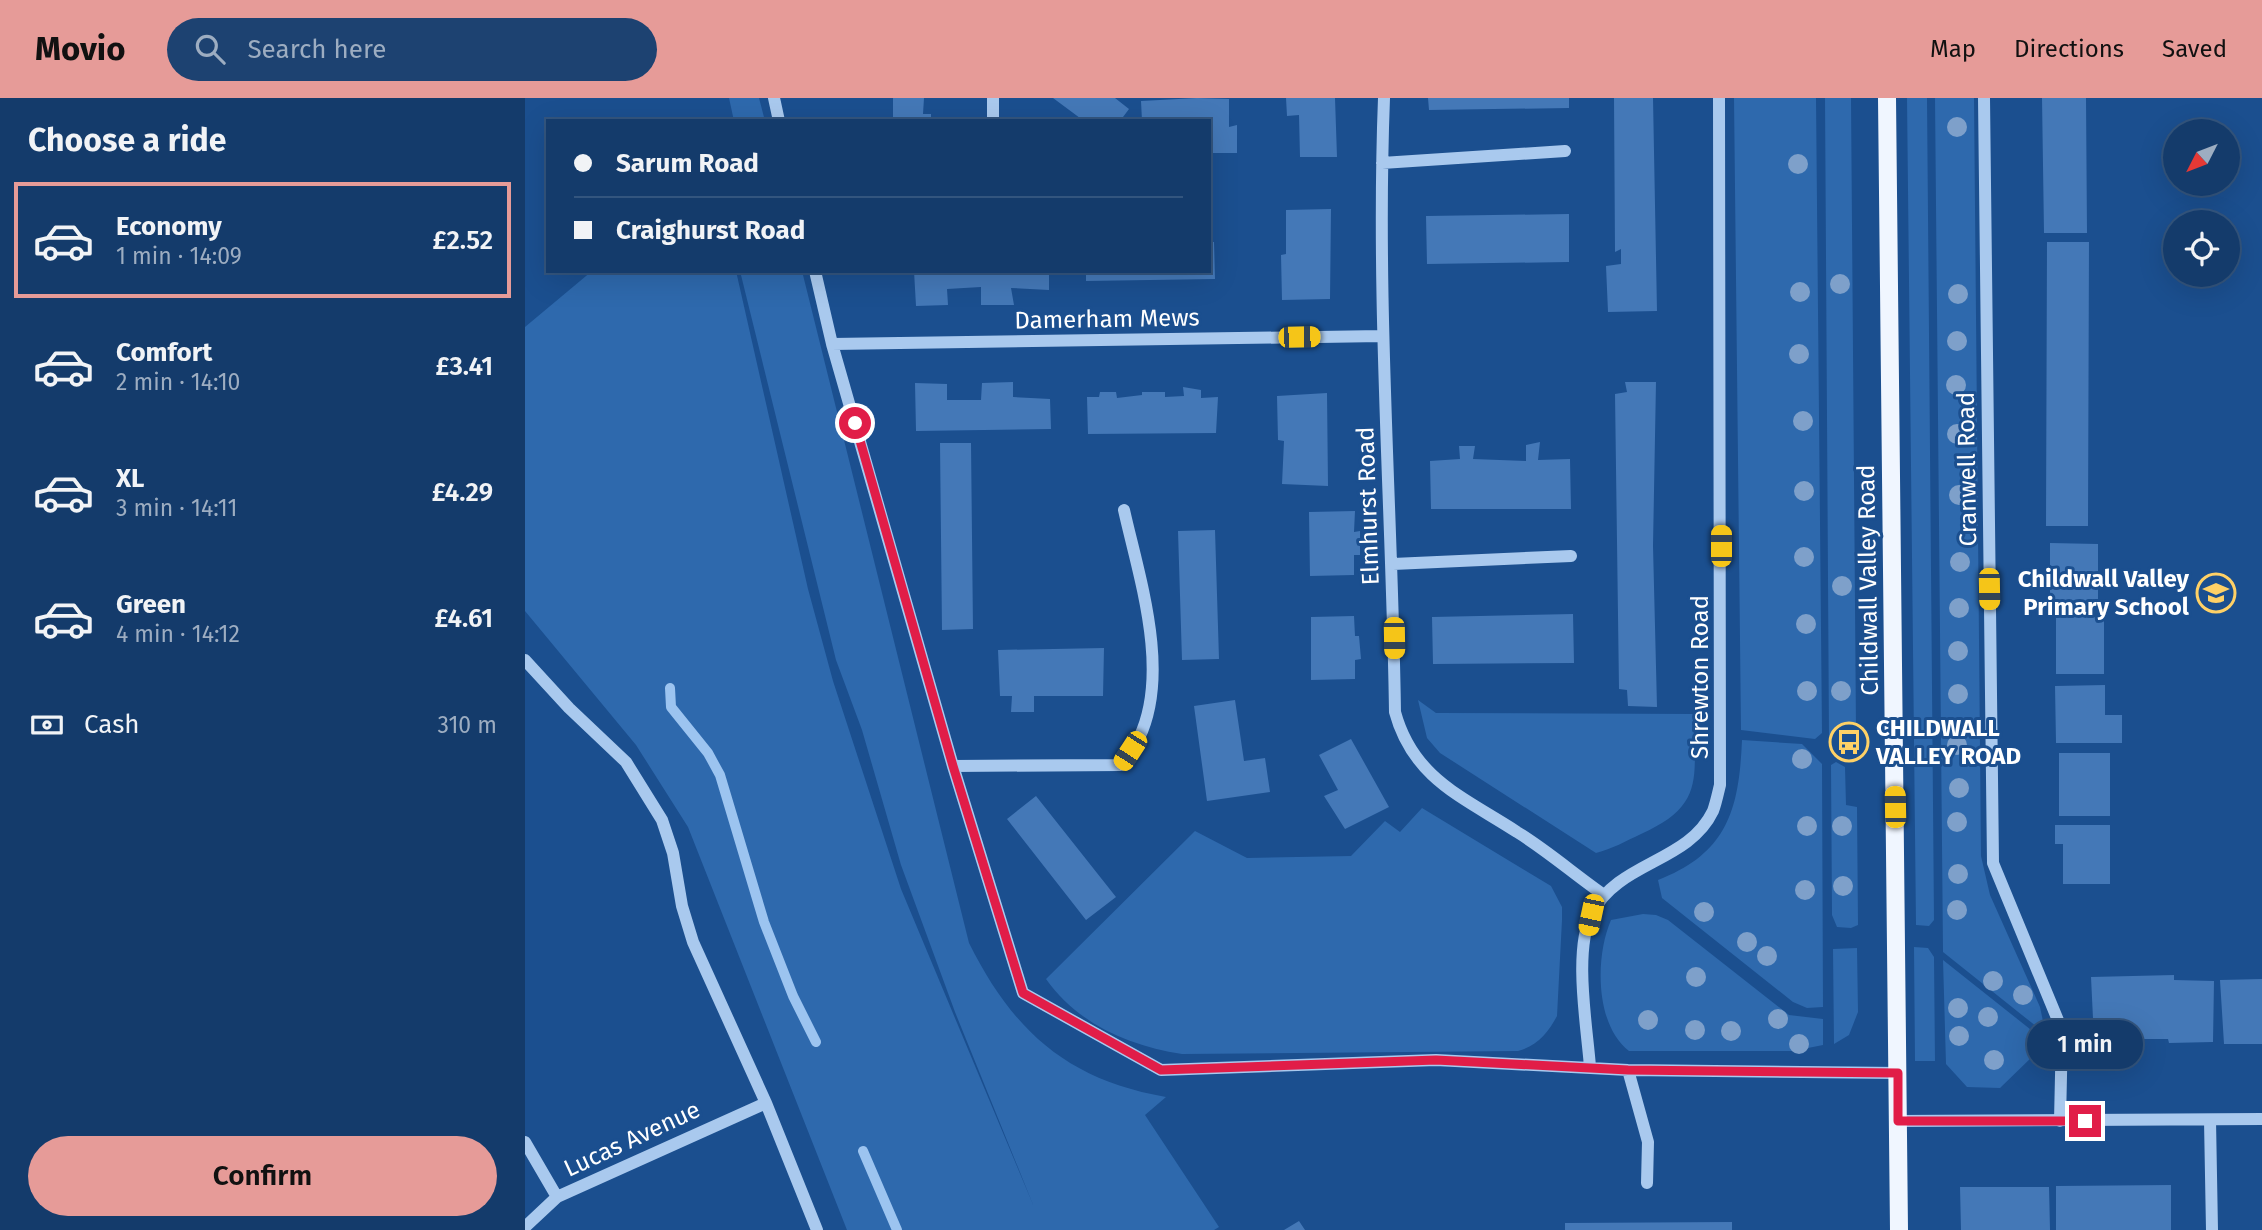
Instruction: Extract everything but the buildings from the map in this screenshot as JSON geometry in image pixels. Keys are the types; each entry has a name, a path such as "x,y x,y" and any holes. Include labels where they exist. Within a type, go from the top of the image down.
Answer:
{"main road":[{"name":"Childwall Valley Road","path":"1887,98 1899,1230"}],"street":[{"path":"773,98 778,119"},
{"path":"993,98 993,119"},
{"name":"Elmhurst Road","path":"1384,98 1382,336 1393,564 1395,712 1399,728 1426,772 1451,792 1520,833 1604,895"},
{"name":"Shrewton Road","path":"1590,1067 1583,954 1591,915 1604,895 1629,873 1669,855 1691,838 1712,812 1720,785 1719,98"},
{"name":"Cranwell Road","path":"1984,98 1993,863 2062,1030 2060,1121"},
{"path":"1382,163 1565,151"},
{"path":"815,273 832,344 953,766 1023,993 1161,1070 1436,1060 1628,1070 1898,1073"},
{"name":"Damerham Mews","path":"832,344 1382,336"},
{"path":"953,766 1121,765 1140,737 1152,690 1149,620 1124,510"},
{"path":"1393,564 1571,556"},
{"path":"525,660 569,708 626,762 662,820 693,942 765,1103 817,1230"},
{"path":"1628,1070 1648,1142 1647,1183"},
{"name":"Lucas Avenue","path":"525,1227 557,1197 765,1103"},
{"path":"1898,1121 2262,1119"},
{"path":"2210,1120 2212,1230"},
{"path":"525,1142 557,1197"}],"shaded area":[{"path":"729,98 759,98 764,119 734,119"},
{"path":"1734,98 1816,98 1822,733 1815,739 1741,730"},
{"path":"1825,98 1851,98 1856,729 1848,737 1829,739"},
{"path":"1907,98 1927,98 1934,920 1929,926 1916,925"},
{"path":"1935,98 1974,98 1981,856 1990,895 2040,1007 2044,1026 2037,1027 1943,952"},
{"path":"590,273 736,273 808,589 833,681 901,889 1034,1207 955,1012 901,865 862,730 836,660 740,273 802,273 969,943 1004,1002 1047,1047 1100,1078 1166,1097 1145,1115 1219,1227 1214,1230 847,1230 688,827 636,745 525,611 525,327"},
{"path":"1418,700 1436,713 1694,714 1695,755 1692,787 1677,812 1662,823 1619,845 1596,853 1440,753 1427,738"},
{"path":"1742,740 1802,744 1822,764 1823,1007 1807,1008 1793,1002 1662,898 1658,880 1682,869 1700,856 1715,842 1725,826 1733,808"},
{"path":"1836,762 1845,767 1846,805 1857,807 1858,925 1851,928 1837,927 1832,915 1831,765"},
{"path":"1422,808 1551,886 1562,907 1557,1016 1541,1038 1525,1049 1182,1054 1124,1039 1106,1030 1073,1009 1046,979 1195,831 1247,858 1351,856 1385,821 1400,832"},
{"path":"1643,914 1668,920 1789,1015 1823,1019 1823,1045 1793,1051 1629,1051 1618,1039 1604,1008 1601,990 1602,952 1611,920"},
{"path":"1914,947 1928,948 1934,957 1935,1061 1915,1061"},
{"path":"1857,948 1858,1012 1849,1035 1834,1044 1833,949"},
{"path":"1943,960 2045,1041 2046,1051 2037,1052 2000,1088 1967,1087 1946,1064"}],"waterway":[{"path":"670,688 671,707 708,753 720,775 764,922 793,996 816,1042"},
{"path":"863,1151 897,1230"}],"place":[{"name":"Childwall Valley Primary School","path":"2216,593"},
{"name":"CHILDWALL VALLEY ROAD","path":"1849,742"}],"route":[{"path":"855,423 953,766 1023,993 1059,1015 1161,1070 1436,1060 1628,1070 1898,1073 1898,1121 2085,1121"}]}
